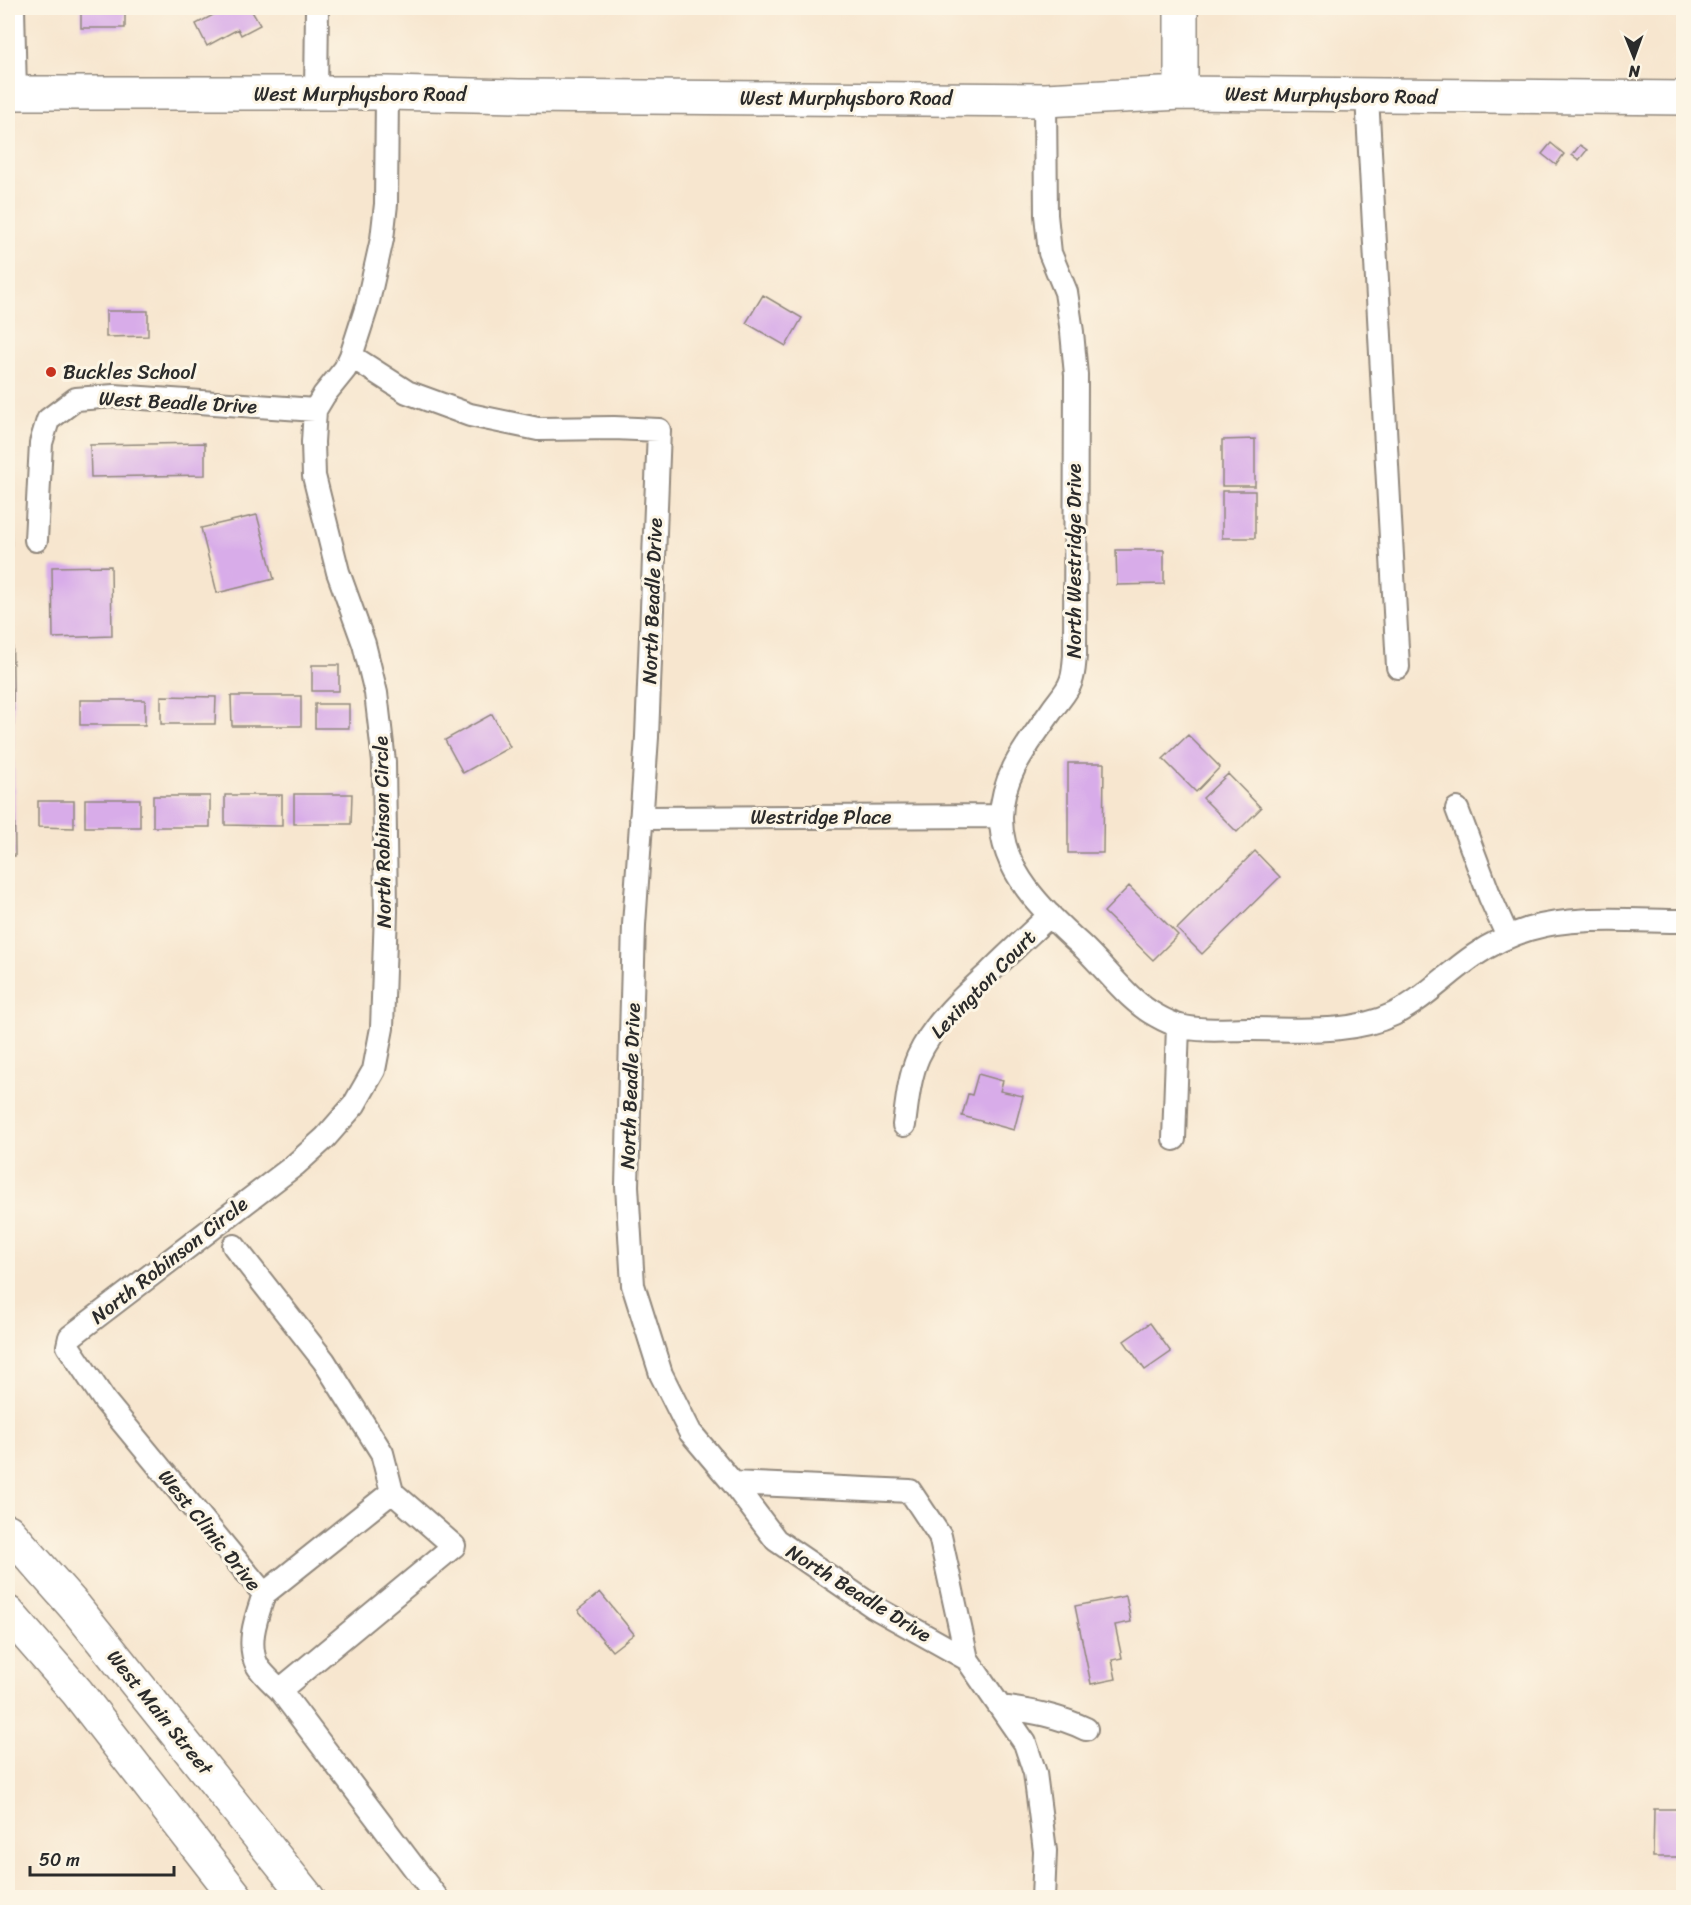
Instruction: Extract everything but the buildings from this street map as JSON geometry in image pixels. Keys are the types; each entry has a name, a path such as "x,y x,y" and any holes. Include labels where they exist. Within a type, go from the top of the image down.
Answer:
{"main road":[{"path":"1181,8 1181,93"},
{"name":"West Murphysboro Road","path":"11,93 387,93 1045,100 1181,93 1683,98"},
{"name":"West Main Street","path":"8,1531 76,1608 308,1898"},
{"path":"8,1613 78,1692 237,1898"}],"street":[{"path":"11,93 13,8"},
{"path":"316,8 316,93"},
{"path":"315,410 345,369 367,306 382,239 386,204 387,93"},
{"path":"1367,96 1398,667"},
{"name":"North Westridge Drive","path":"1045,100 1046,215 1050,253 1066,292 1076,375 1075,656 1070,685 1017,759 1005,785 1001,816 1003,838 1010,858 1031,895 1050,915 1135,1000 1155,1015 1178,1026 1198,1029 1339,1028 1362,1025 1392,1015 1422,998 1475,955 1508,937"},
{"name":"North Beadle Drive","path":"351,356 407,392 470,416 538,429 658,430 647,737 634,925 627,1186 633,1285 661,1374 690,1432 733,1483 776,1540 874,1607 967,1659 1001,1707 1025,1743 1035,1773 1045,1851 1043,1898"},
{"name":"West Beadle Drive","path":"36,540 41,443 48,420 76,399 114,396 315,410"},
{"name":"North Robinson Circle","path":"68,1346 70,1336 295,1165 325,1138 354,1105 374,1070 382,1028 385,935 384,762 376,693 364,644 338,572 314,476 315,410"},
{"path":"1457,809 1490,897 1508,937 1531,928 1564,923 1683,921"},
{"name":"Westridge Place","path":"641,818 1001,816"},
{"name":"Lexington Court","path":"904,1125 908,1093 917,1059 925,1044 971,990 1050,915"},
{"path":"1174,1140 1178,1026"},
{"path":"234,1246 324,1362 382,1453 392,1492 454,1546 280,1690"},
{"name":"West Clinic Drive","path":"68,1346 105,1401 264,1594 255,1623 253,1649 258,1666 280,1690 437,1898"},
{"path":"733,1483 910,1491 940,1536 967,1659"},
{"path":"264,1594 392,1492"},
{"path":"1001,1707 1033,1711 1068,1720 1086,1729"}],"place":[{"name":"Buckles School","path":"51,372"}]}
